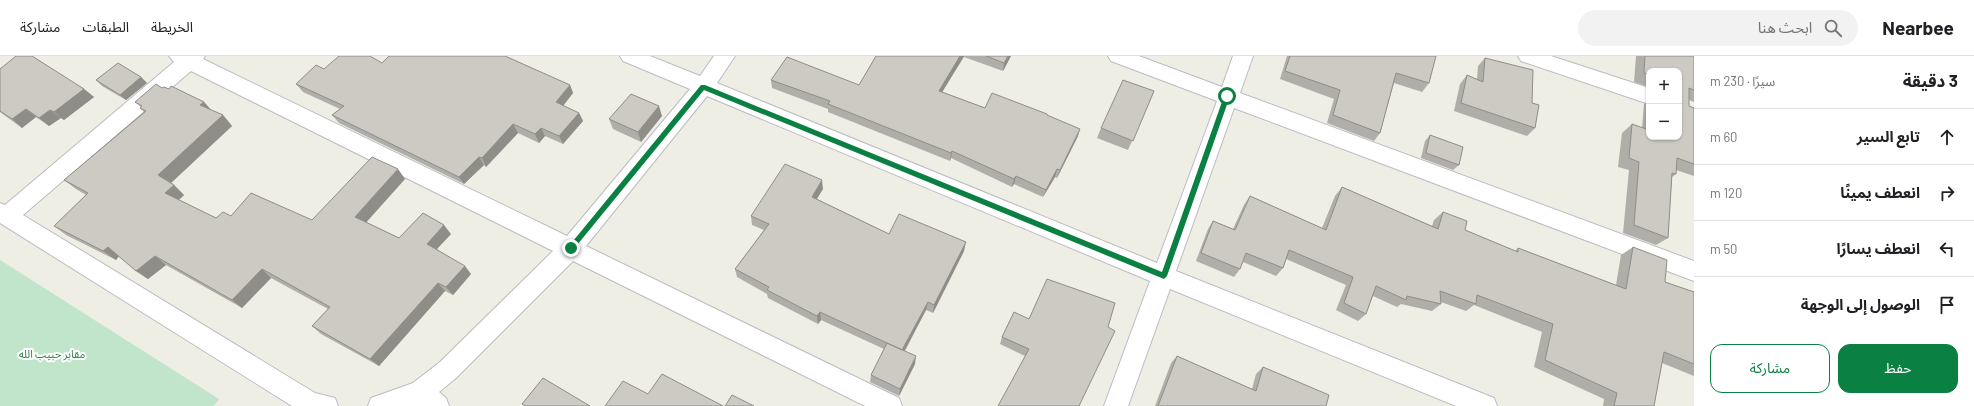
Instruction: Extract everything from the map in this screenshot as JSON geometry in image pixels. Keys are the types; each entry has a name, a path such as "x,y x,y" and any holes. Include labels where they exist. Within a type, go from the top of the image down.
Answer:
{"street":[{"path":"630,56 1164,276 1485,406"},
{"path":"380,406 429,399 448,370 571,248 703,87 725,56"},
{"path":"1118,56 1694,271"},
{"path":"1116,406 1164,276 1227,96 1243,56"},
{"path":"1528,56 1646,95"},
{"path":"315,405 3,214 188,58 890,406"}],"green space":[{"name":"مقابر حبيب الله","path":"0,260 219,399 214,406 0,406"}],"building":[{"path":"16,56 32,56 84,89 54,112 50,110 39,118 26,109 12,119 0,111 0,69"},
{"path":"339,56 370,56 382,63 389,56 505,56 570,85 556,102 579,113 559,136 541,128 535,134 513,124 482,158 479,157 459,177 332,115 344,106 296,84 316,65 324,69"},
{"path":"876,56 960,56 939,91 985,108 992,93 1047,114 1080,129 1060,170 1057,169 1046,190 1016,176 1014,179 952,151 951,153 828,104 830,101 771,80 787,57 859,85"},
{"path":"986,56 1008,56 1004,63"},
{"path":"1290,56 1436,56 1429,83 1396,73 1380,133 1333,115 1340,90 1285,71"},
{"path":"1645,56 1694,56 1694,90 1689,88 1689,106 1694,108 1694,164 1677,158 1676,174 1672,173 1668,238 1634,225 1639,162 1629,158 1632,124 1646,129 1646,140 1682,140 1682,68 1646,68 1646,73 1644,73"},
{"path":"1485,58 1533,70 1532,103 1539,105 1535,128 1461,103 1467,75 1483,82"},
{"path":"118,63 141,77 120,95 96,80"},
{"path":"1123,80 1154,91 1133,141 1101,128"},
{"path":"156,84 162,88 164,87 169,89 171,86 204,102 200,105 223,115 158,175 174,185 165,193 216,218 223,212 231,216 251,193 312,220 372,157 398,169 355,217 399,238 423,213 444,225 427,244 465,266 446,287 438,283 370,359 312,326 330,307 262,269 232,300 155,256 136,271 108,247 103,251 54,226 88,193 64,180 146,111 140,108 142,106 135,102"},
{"path":"631,94 659,106 638,132 609,119"},
{"path":"1430,135 1463,147 1459,165 1426,153"},
{"path":"785,164 822,180 812,197 889,234 899,214 966,242 934,305 928,302 902,350 820,312 817,316 767,290 769,287 735,269 769,224 751,216"},
{"path":"1342,187 1438,229 1443,212 1467,221 1465,230 1518,252 1518,248 1626,289 1633,247 1667,260 1665,282 1694,292 1694,364 1664,352 1654,406 1614,406 1617,393 1545,360 1553,324 1477,295 1476,304 1440,291 1441,304 1407,296 1406,300 1376,286 1366,314 1344,303 1353,277 1289,250 1283,268 1246,253 1240,269 1201,253 1213,221 1235,230 1250,196 1326,230"},
{"path":"1047,279 1115,303 1108,327 1115,331 1079,406 998,406 1029,349 1002,337 1014,312 1029,319"},
{"path":"887,343 916,356 900,389 871,375"},
{"path":"1177,356 1256,391 1263,367 1329,395 1326,406 1158,406"},
{"path":"662,374 723,406 605,406 623,381 648,394"},
{"path":"543,378 590,406 526,406 522,404"},
{"path":"732,395 754,406 725,406"}],"route":[{"path":"571,248 703,87 1164,276 1227,96"}]}
